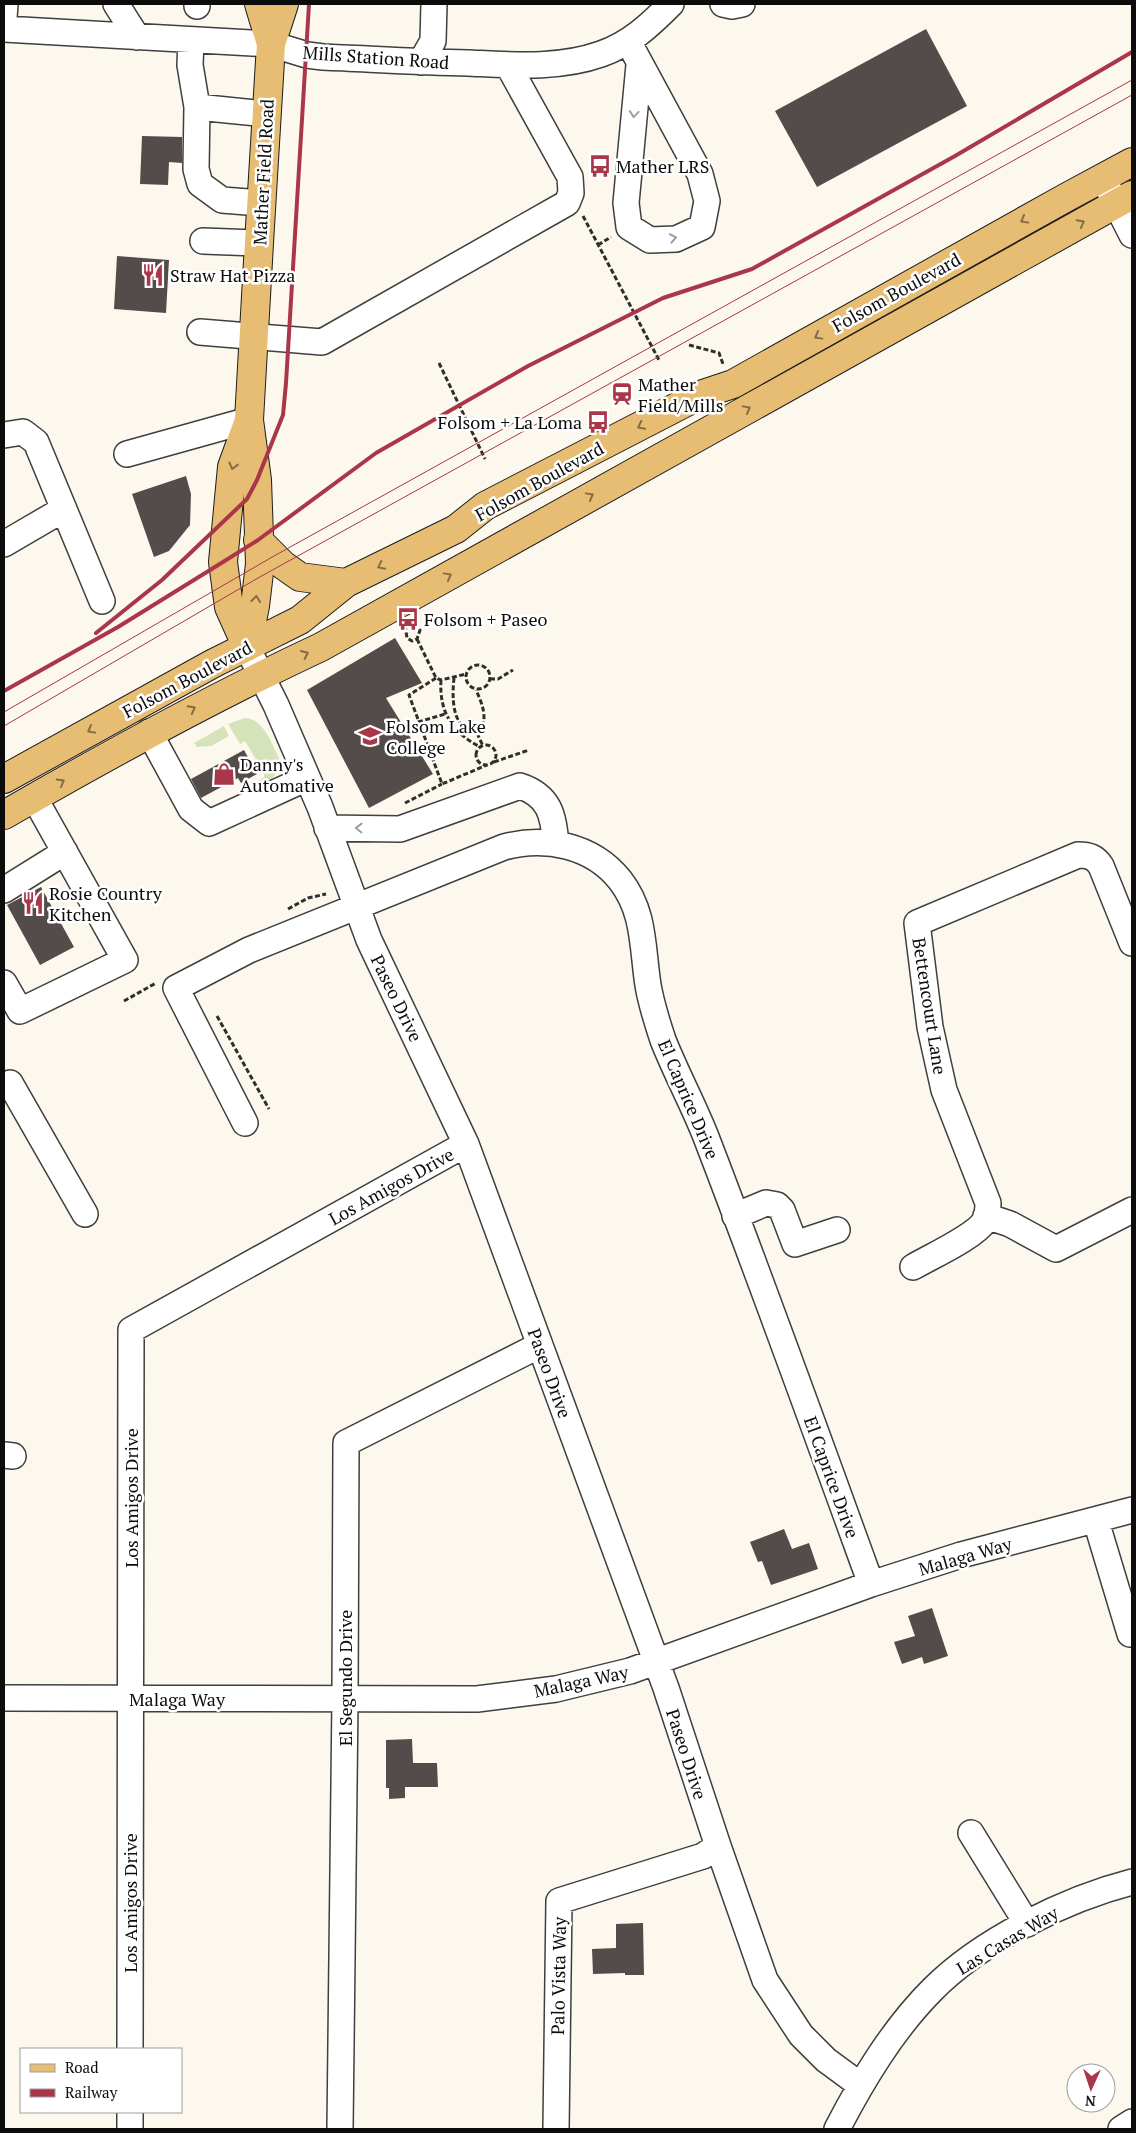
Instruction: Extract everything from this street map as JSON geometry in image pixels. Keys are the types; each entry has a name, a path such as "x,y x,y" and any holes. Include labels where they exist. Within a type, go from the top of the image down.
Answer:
{"main road":[{"name":"Mather Field Road","path":"259,4 270,44"},
{"name":"Mather Field Road","path":"246,647 255,606 260,564 257,480 249,420 270,44 284,4"},
{"name":"Folsom Boulevard","path":"4,779 177,683 300,620 346,583 456,529 485,506 700,396 733,384 1132,162"},
{"name":"Folsom Boulevard","path":"4,815 149,732 321,647 1124,199"},
{"name":"Mather Field Road","path":"246,647 229,607 223,562 232,467 249,420"},
{"path":"258,540 283,565 300,578 346,583"}],"street":[{"path":"4,18 5,4"},
{"path":"116,4 137,36"},
{"path":"421,62 433,41 434,4"},
{"name":"Mills Station Road","path":"4,29 270,44 306,55 421,62 508,65 557,64 601,54 628,41 656,21 671,4"},
{"path":"723,4 732,6 742,4"},
{"path":"191,40 190,64 198,108 196,169 200,184 222,200 261,203"},
{"path":"628,41 639,65 700,174 707,201 702,227 676,239 650,240 629,227 626,203 639,65"},
{"path":"200,332 255,335 322,342 567,203 571,193 570,177 508,65"},
{"path":"198,108 266,114"},
{"path":"1103,178 1124,199 1132,235"},
{"path":"203,241 259,243"},
{"path":"127,454 249,420"},
{"path":"4,435 23,432 36,442 102,601"},
{"path":"4,544 64,510"},
{"name":"Paseo Drive","path":"246,647 261,675 307,778 357,908 390,986 433,1071 466,1144 656,1663 765,1980 801,2035 826,2060 860,2085"},
{"path":"149,732 192,809 209,823 307,778"},
{"path":"327,828 400,830 520,786 533,791 548,806 553,820 556,843"},
{"path":"4,982 12,1016 125,960 34,797"},
{"name":"El Caprice Drive","path":"245,1123 176,988 249,950 357,908 504,847 530,842 556,843 580,850 606,867 621,882 635,904 643,929 648,985 654,1013 664,1041 705,1134 871,1584"},
{"path":"4,890 65,852"},
{"name":"Bettencourt Lane","path":"986,1216 988,1203 944,1090 930,1027 916,923 1078,855 1088,855 1096,859 1101,866 1132,943"},
{"path":"10,1083 85,1214"},
{"name":"Los Amigos Drive","path":"130,2048 131,1330 466,1144"},
{"path":"735,1216 766,1203 777,1204 782,1210 795,1244 837,1230"},
{"path":"913,1267 976,1230 986,1216 1010,1224 1056,1249 1132,1210"},
{"name":"El Segundo Drive","path":"340,2129 346,1443 540,1345"},
{"name":"Malaga Way","path":"4,1698 476,1699 556,1689 603,1679 656,1663 871,1584 961,1555 1132,1510"},
{"path":"1096,1521 1130,1634"},
{"path":"971,1832 1026,1924"},
{"name":"Palo Vista Way","path":"556,2129 559,1901 703,1856 718,1846"},
{"name":"Las Casas Way","path":"837,2129 860,2085 914,2010 933,1989 962,1963 1026,1924 1075,1900 1132,1882"},
{"path":"130,2113 130,2129"},
{"path":"1121,2129 1132,2122"}],"path":[{"path":"571,193 660,362"},
{"path":"689,346 719,353 723,365"},
{"path":"439,363 485,459"},
{"path":"411,622 420,630 417,639 436,678 441,680 454,678 466,674 470,668 478,665 488,671 490,679 487,686 476,690"},
{"path":"405,625 407,638 417,639"},
{"path":"490,679 498,679 513,670"},
{"path":"454,678 453,708 459,722 472,732 477,732 482,728 484,716 476,690 469,686 466,674"},
{"path":"436,678 409,695 442,784"},
{"path":"441,680 440,693 445,714 458,734 482,746 490,746 495,750 496,756 493,763"},
{"path":"418,722 445,714"},
{"path":"477,732 482,746"},
{"path":"482,746 476,752 477,759 481,764 487,765"},
{"path":"401,804 487,765 529,750"},
{"path":"213,1010 269,1109"}],"green space":[{"path":"245,718 258,723 268,735 282,764 267,786 261,787 258,781 264,777 264,773 245,741 240,744 228,724"},
{"path":"224,726 229,736 211,746 197,747 194,743"}],"building":[{"path":"926,29 967,106 817,187 775,111"},
{"path":"142,136 182,137 182,163 169,162 168,185 140,184"},
{"path":"117,256 169,260 166,313 114,309"},
{"path":"186,476 191,494 190,525 169,551 154,557 132,494"},
{"name":"Folsom Lake College","path":"395,638 422,683 386,698 433,774 369,808 307,690"},
{"path":"244,750 257,774 241,783 238,778 201,798 191,779"},
{"path":"41,887 74,947 40,965 7,905"},
{"path":"784,1529 792,1549 809,1543 818,1569 771,1585 762,1561 758,1562 750,1542"},
{"path":"932,1608 948,1656 924,1664 922,1657 902,1664 894,1642 915,1636 908,1616"},
{"path":"412,1739 413,1763 437,1763 438,1787 405,1787 405,1798 389,1799 389,1788 386,1788 386,1740"},
{"path":"643,1923 644,1975 625,1975 625,1973 593,1974 592,1949 616,1948 616,1924"}],"tram line":[{"path":"4,712 274,556 1132,80"},
{"path":"4,726 258,578 1132,95"}],"railway":[{"path":"96,633 162,580 247,499 257,480 283,415 309,4"},
{"path":"4,691 118,627 258,540 376,453 528,366 663,298 752,269 955,156 1132,52"}],"place":[{"name":"Mather LRS","path":"600,166"},
{"name":"Straw Hat Pizza","path":"153,275"},
{"name":"Mather Field/Mills","path":"622,394"},
{"name":"Folsom + La Loma","path":"598,422"},
{"name":"Folsom + Paseo","path":"408,619"},
{"name":"Folsom Lake College","path":"370,736"},
{"name":"Danny's Automative","path":"224,774"},
{"name":"Rosie Country Kitchen","path":"33,903"}]}
